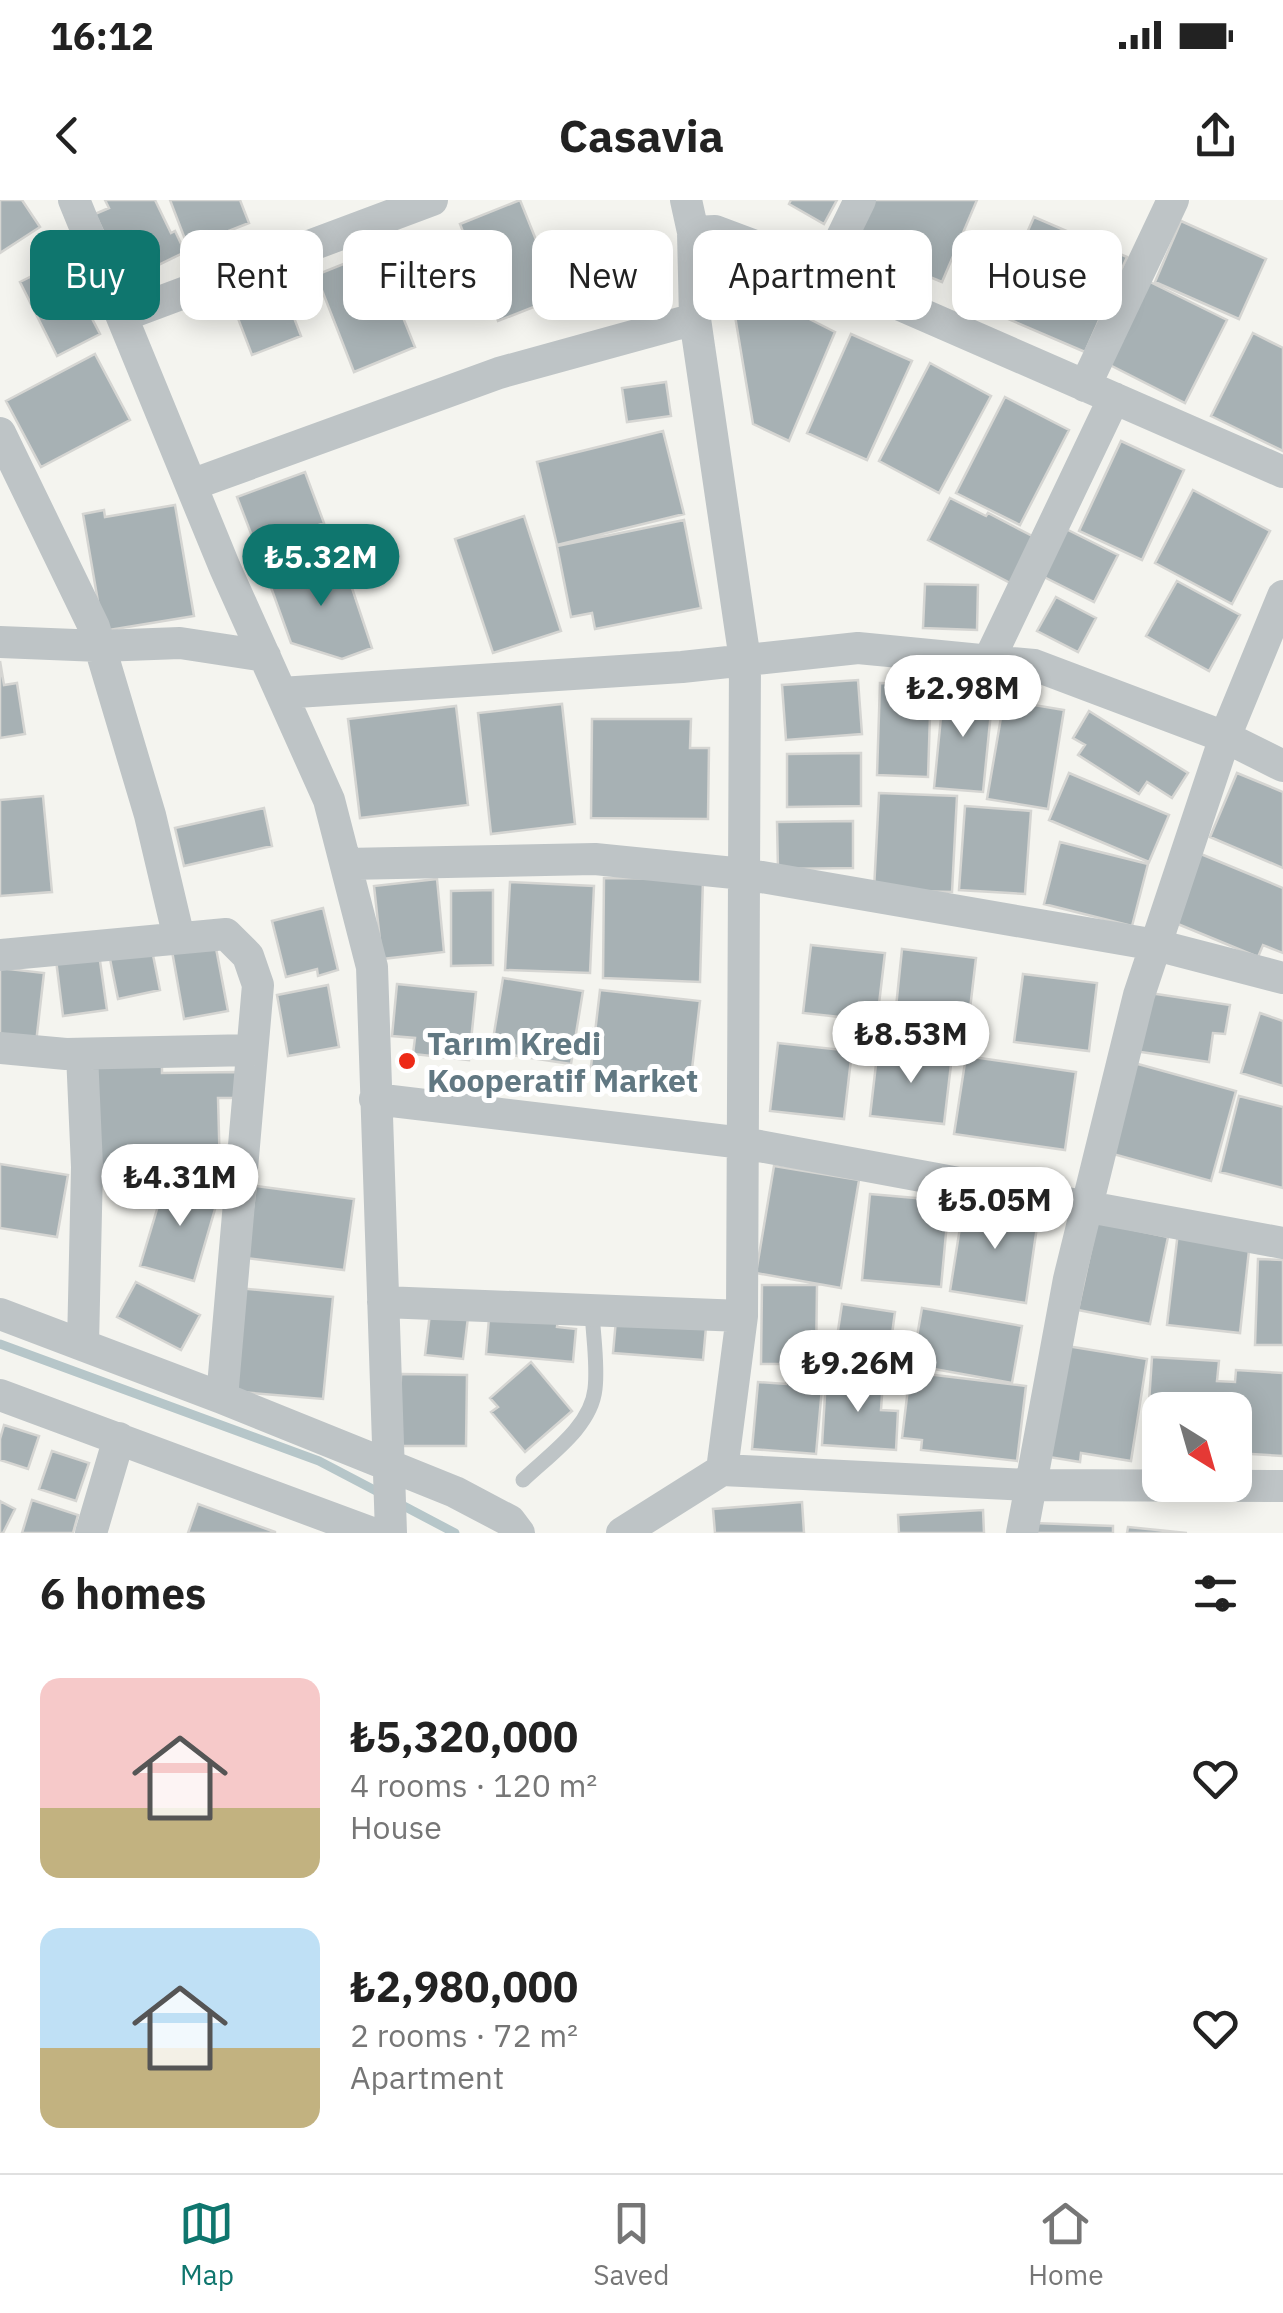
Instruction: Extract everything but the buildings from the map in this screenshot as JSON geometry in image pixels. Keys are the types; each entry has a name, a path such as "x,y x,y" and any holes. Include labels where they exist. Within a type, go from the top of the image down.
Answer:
{"street":[{"path":"74,200 86,230"},
{"path":"160,302 432,200"},
{"path":"846,230 860,200"},
{"path":"990,660 1100,392 1173,200"},
{"path":"689,216 713,230"},
{"path":"689,216 693,285"},
{"path":"932,318 1283,472"},
{"path":"0,1394 119,1438 307,1521 384,1531 389,1473 372,967 328,800 124,320"},
{"path":"191,485 500,373 693,320"},
{"path":"695,320 745,660 742,1316 722,1470"},
{"path":"0,433 94,627 150,815 179,938"},
{"path":"1022,1533 1069,1279 1139,995 1225,737 1283,596"},
{"path":"0,642 100,646 180,643 264,656"},
{"path":"281,693 682,667 858,648 1034,664 1225,737 1283,766"},
{"path":"346,864 595,859 744,874 1156,945 1283,978"},
{"path":"0,956 226,934 248,956 258,986 222,1398"},
{"path":"0,1048 82,1054 252,1050"},
{"path":"82,1054 87,1167 83,1345"},
{"path":"375,1099 743,1143 1283,1242"},
{"path":"382,1302 742,1316"},
{"path":"0,1314 222,1398 389,1473 469,1499 510,1520 519,1533"},
{"path":"91,1533 119,1438"},
{"path":"622,1533 722,1470 1029,1485 1283,1486"}],"lane":[{"path":"523,1480 589,1410 596,1390 592,1310"}],"waterway":[{"path":"0,1344 319,1461 382,1494"},
{"path":"400,1504 455,1533"}],"place":[{"name":"Tarım Kredi Kooperatif Market","path":"407,1061"}]}
